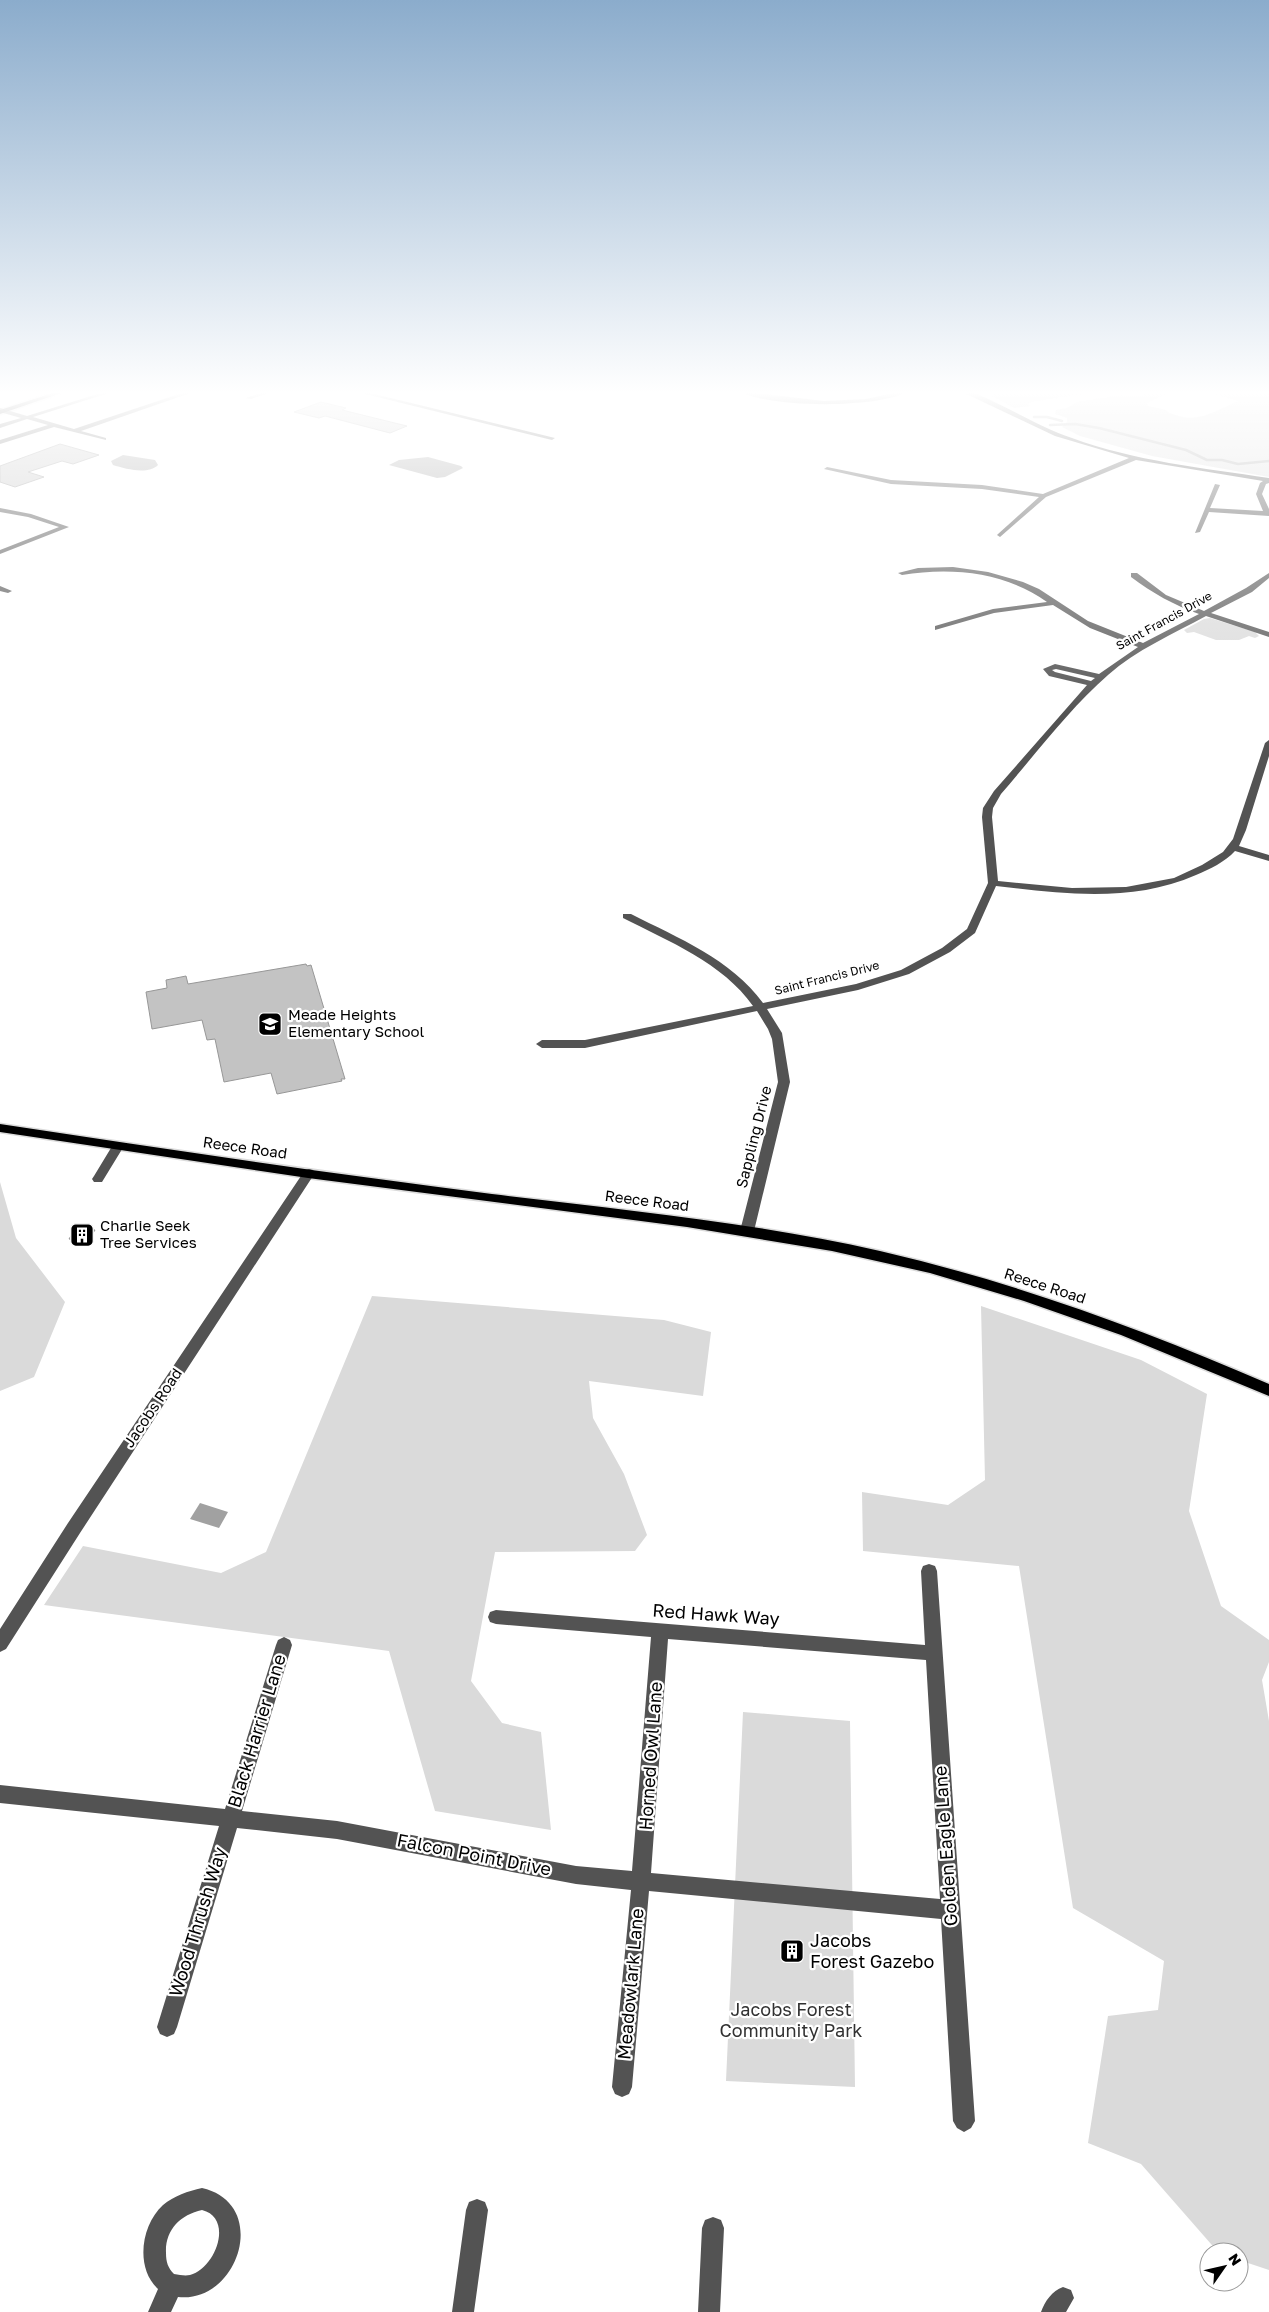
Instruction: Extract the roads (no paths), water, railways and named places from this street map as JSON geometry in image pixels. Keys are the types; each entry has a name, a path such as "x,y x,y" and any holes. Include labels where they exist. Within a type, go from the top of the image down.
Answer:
{"main road":[{"name":"Reece Road","path":"0,1128 309,1173 748,1231 879,1256 1006,1290 1143,1337 1269,1390"}],"street":[{"path":"1000,536 1041,499"},
{"path":"1197,532 1211,499"},
{"path":"1265,499 1262,503 1268,514"},
{"path":"0,510 29,515 66,527 0,552"},
{"path":"1206,510 1268,514"},
{"path":"902,574 933,569 978,573 1023,585 1098,629 1144,646"},
{"path":"1134,574 1144,585 1162,596 1269,635"},
{"name":"Saint Francis Drive","path":"542,1044 586,1044 761,1008 858,987 905,972 924,963 971,931 993,883 987,817 992,801 1092,684 1144,646 1249,590 1269,574"},
{"path":"0,588 8,591"},
{"path":"938,628 993,611 1053,603"},
{"path":"1092,684 1052,674 1047,669 1055,666 1100,677"},
{"path":"993,883 1068,892 1098,892 1149,887 1193,874 1210,865 1233,847 1240,832 1269,743"},
{"path":"1233,847 1269,858"},
{"name":"Sappling Drive","path":"627,916 704,956 725,970 741,983 761,1008 776,1032 784,1082 748,1231"},
{"path":"98,1179 118,1146"},
{"name":"Jacobs Road","path":"0,1644 74,1528 309,1173"},
{"name":"Golden Eagle Lane","path":"928,1571 964,2121"},
{"name":"Red Hawk Way","path":"496,1617 934,1653"},
{"name":"Horned Owl Lane","path":"639,1881 643,1858 660,1631"},
{"name":"Black Harrier Lane","path":"230,1817 284,1645"},
{"name":"Falcon Point Drive","path":"0,1794 230,1817 337,1830 576,1874 950,1910"},
{"name":"Wood Thrush Way","path":"166,2027 230,1817"},
{"name":"Meadowlark Lane","path":"622,2088 639,1881"},
{"path":"463,2312 477,2210"},
{"path":"709,2312 713,2228"},
{"path":"159,2312 172,2285"}],"place":[{"name":"Meade Heights Elementary School","path":"270,1024"},
{"name":"Charlie Seek Tree Services","path":"82,1235"},
{"name":"Jacobs Forest Gazebo","path":"792,1951"}],"park label":[{"name":"Jacobs Forest Community Park","path":"791,2020"}]}
